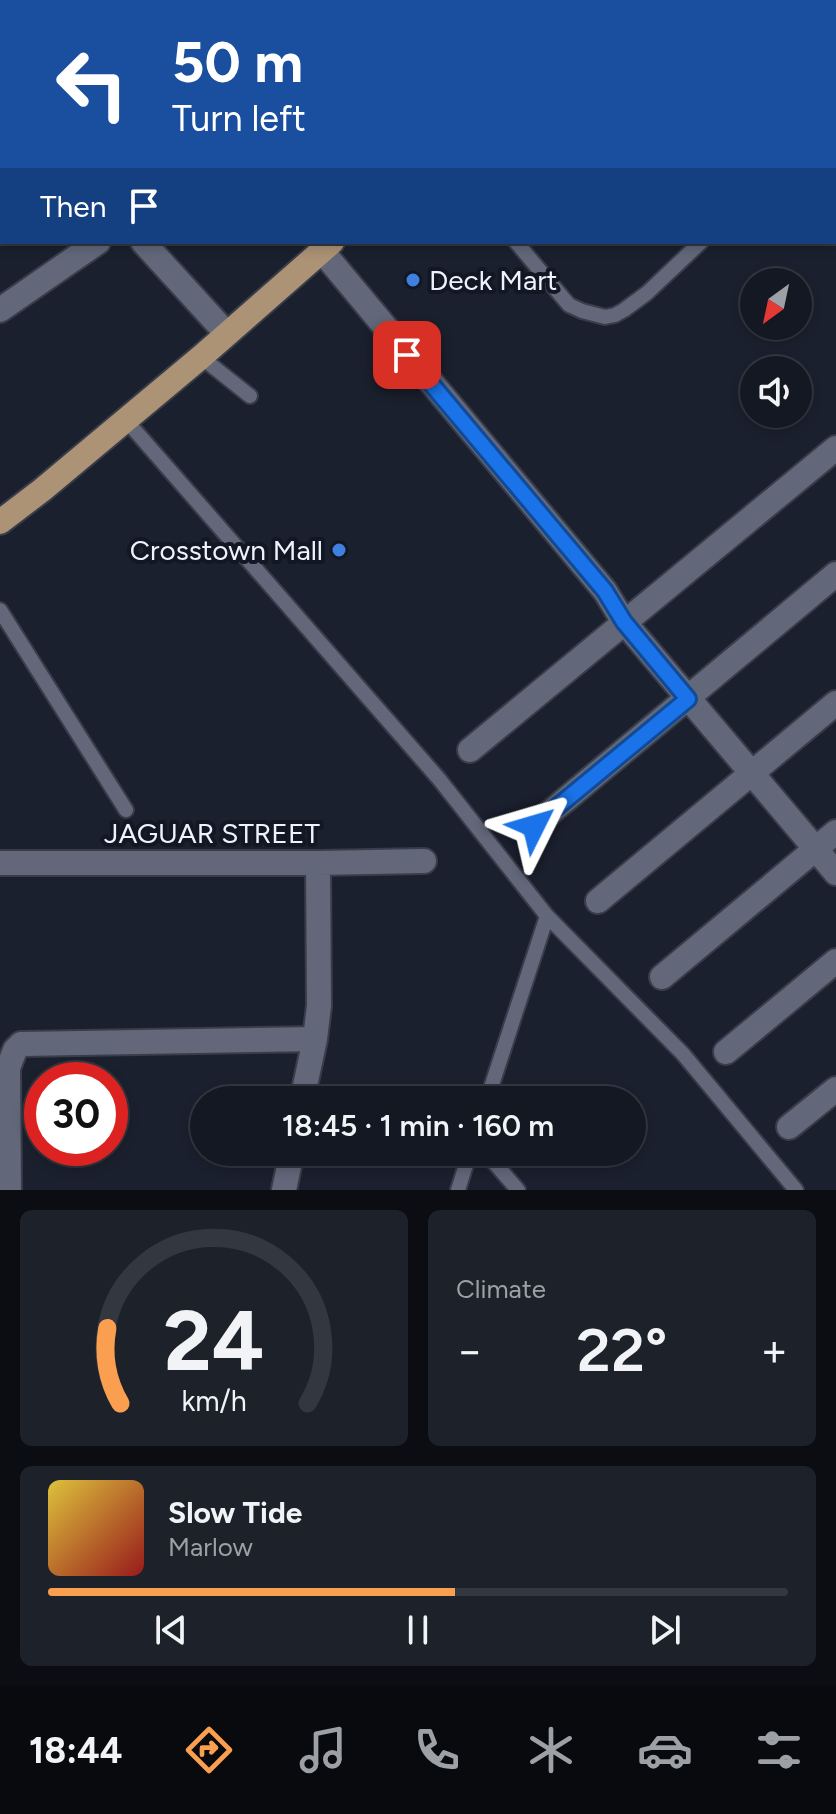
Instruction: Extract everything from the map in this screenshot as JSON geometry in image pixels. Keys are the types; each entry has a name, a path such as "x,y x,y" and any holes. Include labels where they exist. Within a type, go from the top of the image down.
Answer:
{"main road":[{"path":"0,522 201,357 327,246"}],"street":[{"path":"0,310 95,244"},
{"path":"145,244 227,334"},
{"path":"327,246 605,591 624,622 836,873"},
{"path":"470,750 836,448"},
{"path":"534,826 836,574"},
{"path":"598,901 836,703"},
{"path":"662,977 836,832"},
{"name":"JAGUAR STREET","path":"0,863 424,861"},
{"path":"305,1086 319,1006 318,863"},
{"path":"726,1052 836,961"},
{"path":"9,1190 8,1068 15,1050 21,1044 315,1039"},
{"path":"789,1127 836,1089"},
{"path":"284,1190 289,1166"}],"lane":[{"path":"518,244 569,305 605,317 624,310 647,293 699,244"},
{"path":"201,357 250,396"},
{"path":"125,419 439,779 547,916 683,1054 796,1190"},
{"path":"0,610 126,810"},
{"path":"492,1086 547,916"},
{"path":"458,1190 466,1166"},
{"path":"497,1166 518,1190"}],"place":[{"name":"Deck Mart","path":"413,280"},
{"name":"Crosstown Mall","path":"339,550"}],"route":[{"path":"407,355 605,591 624,622 688,699 534,826"}]}
